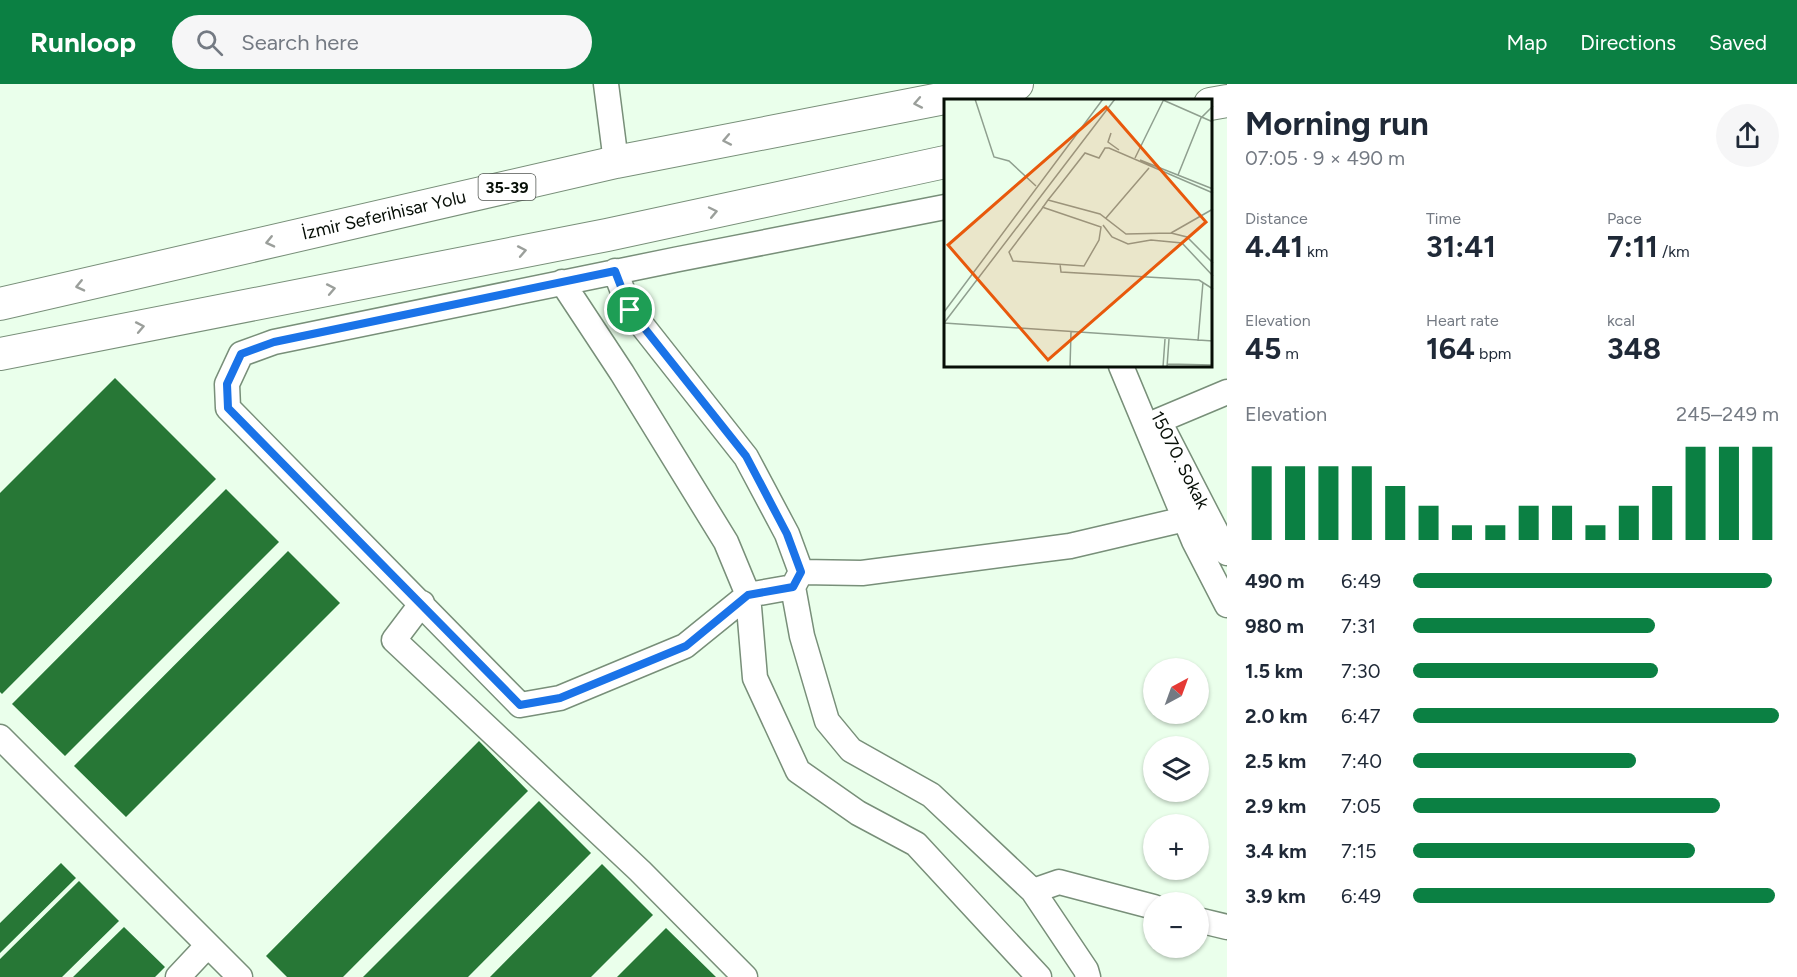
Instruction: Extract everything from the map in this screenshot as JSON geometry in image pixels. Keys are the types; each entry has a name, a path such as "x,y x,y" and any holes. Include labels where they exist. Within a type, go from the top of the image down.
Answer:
{"main road":[{"name":"İzmir Seferihisar Yolu","path":"0,304 616,162 1017,84"},
{"path":"1212,104 1227,101"},
{"path":"0,354 607,235 944,162"}],"street":[{"path":"606,84 616,162"},
{"path":"944,207 615,271 274,342 241,354 227,384 228,408 520,705 560,698 686,646 748,595 797,580 1070,546 1185,519"},
{"path":"615,271 630,310 746,456 787,534 797,580 802,636 826,722 851,750 931,795 1033,891 1086,970 1088,977"},
{"path":"562,282 622,373 726,543 748,595 755,678 798,771 858,813 916,844 1039,977"},
{"path":"1122,368 1194,541 1227,604"},
{"name":"15070. Sokak","path":"1137,368 1158,421 1227,553"},
{"path":"1158,421 1227,392"},
{"path":"422,603 394,640 640,872 745,977"},
{"path":"0,736 240,977"},
{"path":"1033,891 1059,882 1143,905"},
{"path":"1209,923 1227,927"},
{"path":"178,977 208,945"}],"building":[{"path":"115,378 216,479 2,694 0,692 0,493"},
{"path":"226,489 279,542 65,756 12,704"},
{"path":"288,551 340,603 126,817 74,766"},
{"path":"479,741 528,791 343,977 287,977 266,956"},
{"path":"539,801 591,853 468,977 363,977"},
{"path":"61,863 76,878 0,953 0,923"},
{"path":"602,864 653,915 591,977 490,977"},
{"path":"79,881 119,921 62,977 0,977 0,959"},
{"path":"124,927 165,967 155,977 73,977"},
{"path":"666,928 716,977 617,977"}],"route":[{"path":"615,271 630,310 746,456 787,534 801,572 793,587 748,595 686,646 560,698 520,705 228,408 227,384 241,354 274,342 615,271"}]}
